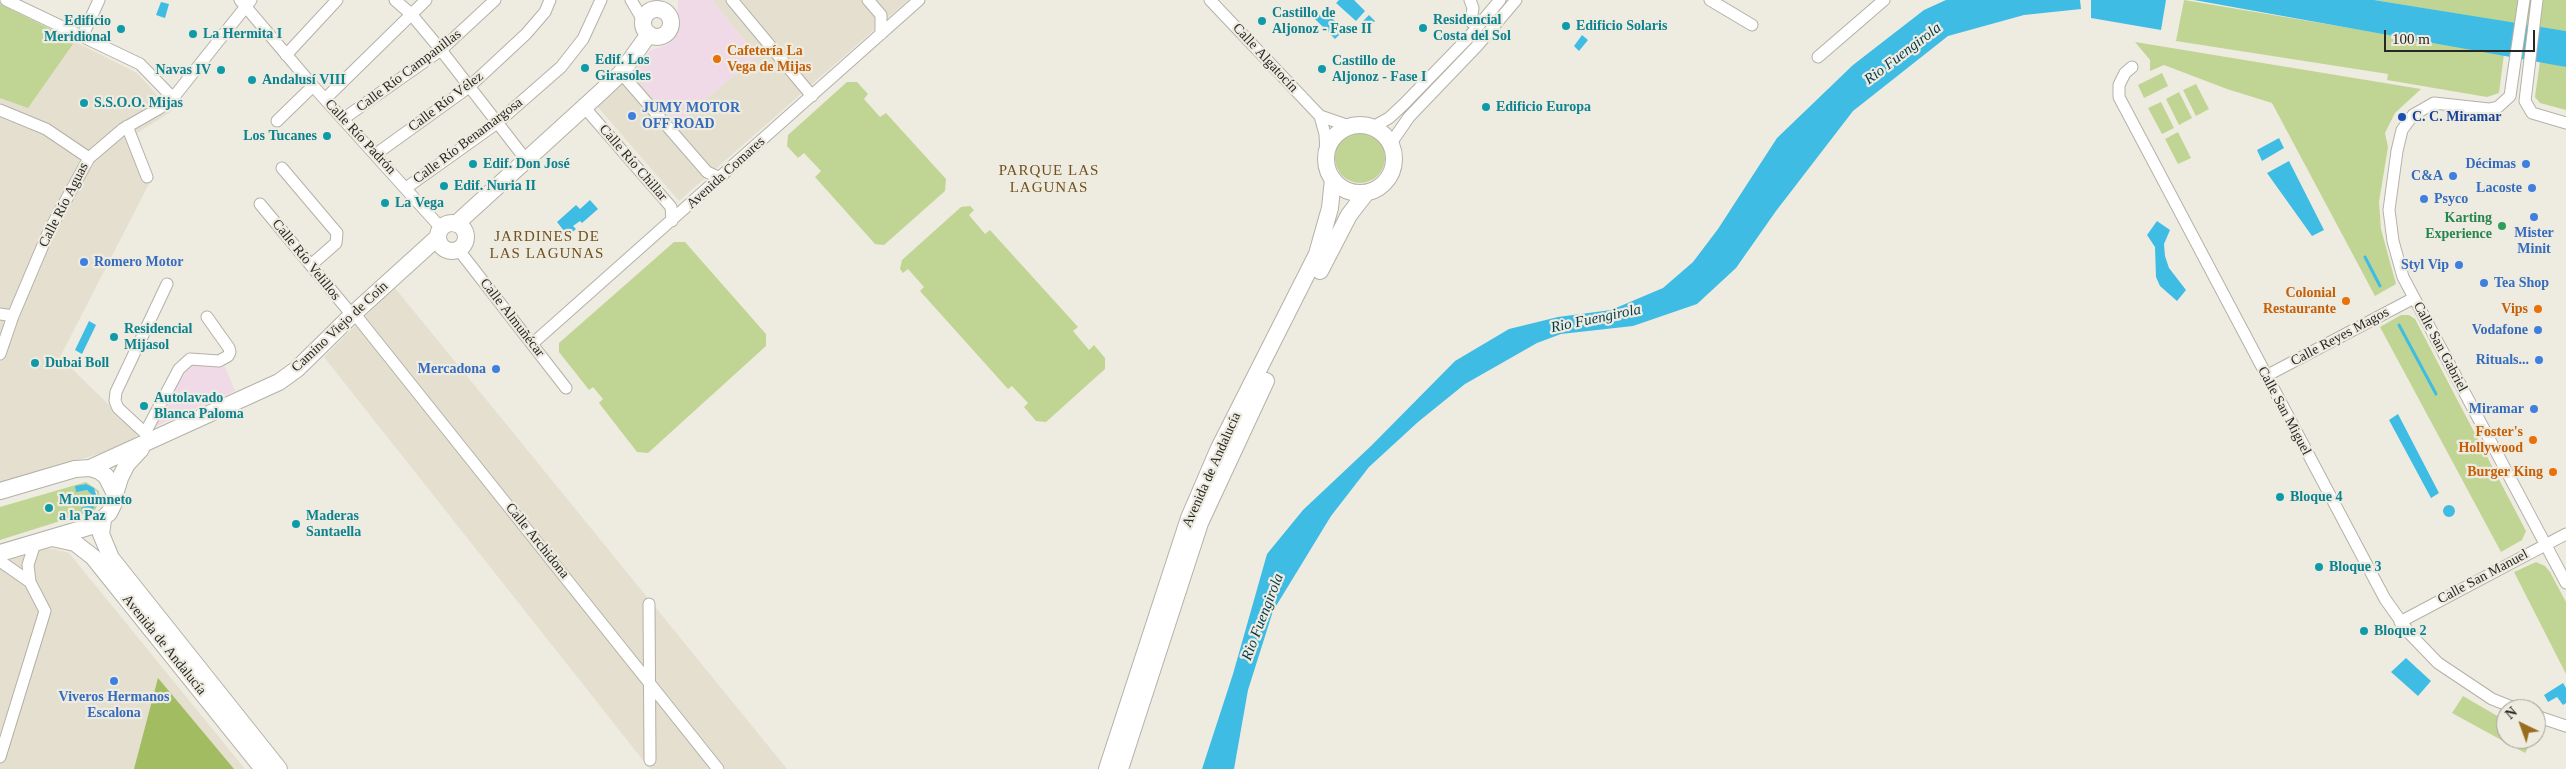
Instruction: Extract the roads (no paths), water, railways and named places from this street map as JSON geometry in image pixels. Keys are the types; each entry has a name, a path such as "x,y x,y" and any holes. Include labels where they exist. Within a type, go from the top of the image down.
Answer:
{"street":[{"path":"6,0 83,35 140,64 173,98"},
{"path":"83,35 99,0"},
{"path":"286,55 337,0"},
{"path":"396,0 411,14 441,50 527,161"},
{"path":"325,99 426,0"},
{"name":"Calle Río Campanillas","path":"343,119 441,50 495,0"},
{"name":"Calle Río Vélez","path":"376,154 469,87 526,34 545,12 550,0"},
{"name":"Calle Río Benamargosa","path":"406,188 497,124 561,67 583,38 601,0"},
{"path":"630,0 652,13"},
{"path":"732,0 812,96"},
{"path":"868,0 881,15 881,34"},
{"name":"Avenida Comares","path":"532,344 919,0"},
{"name":"Calle Algatocín","path":"1210,0 1320,116"},
{"path":"1470,0 1473,8 1471,22"},
{"path":"1373,127 1389,118 1404,104 1468,38 1500,0"},
{"path":"1391,143 1409,117 1482,40 1516,0"},
{"path":"1710,0 1752,25"},
{"path":"1818,57 1884,0"},
{"name":"Calle San Gabriel","path":"2524,0 2510,96 2498,107 2489,109 2434,103 2422,108 2413,115 2402,130 2397,151 2389,210 2390,224 2398,260 2414,298 2566,583"},
{"path":"2537,0 2526,87 2526,101 2532,113 2566,123"},
{"name":"Calle Río Padrón","path":"245,2 313,86 445,230"},
{"name":"Calle Río Aguas","path":"0,354 13,316 49,231 89,158 108,139 127,126 158,110 173,98 245,2"},
{"name":"Camino Viejo de Coín","path":"8,489 75,469 90,468 148,437 279,382 297,369 353,314 445,230 527,161 621,73 652,13"},
{"name":"Calle San Miguel","path":"2132,67 2125,73 2119,85 2119,97 2385,599 2400,622 2424,649 2453,675 2496,701"},
{"path":"621,73 708,172 718,177 724,175"},
{"path":"277,121 313,86"},
{"name":"Calle Río Chillar","path":"585,108 671,207 672,221"},
{"path":"0,110 46,129 89,158"},
{"path":"1320,116 1349,126 1368,125 1383,133 1391,143 1395,159 1392,171 1386,181 1377,188 1366,192 1344,189 1333,179 1326,164 1325,134 1320,116"},
{"path":"127,126 147,177"},
{"path":"1326,154 1335,135 1349,126"},
{"path":"282,168 337,234 336,243 311,265"},
{"name":"Avenida de Andalucía","path":"1107,769 1189,518 1219,448 1316,254 1330,208 1333,179"},
{"name":"Avenida de Andalucía","path":"1120,769 1200,523 1230,454 1332,245 1349,215 1366,192"},
{"name":"Calle Río Velillos","path":"260,204 353,314"},
{"path":"461,227 465,234 464,243 458,249 451,251 444,248 445,230 461,227"},
{"name":"Calle Almuñécar","path":"458,249 566,388"},
{"path":"167,284 116,392 115,400 124,416 148,437 179,368 195,358 219,361 228,356 229,348 207,317"},
{"name":"Calle Reyes Magos","path":"2266,376 2414,298"},
{"path":"0,314 13,316"},
{"name":"Calle Archidona","path":"353,314 718,769"},
{"name":"Camino Viejo de Coín","path":"103,520 114,503 114,494 120,478 148,437"},
{"path":"90,468 106,476 114,494"},
{"path":"0,481 8,489"},
{"path":"0,553 95,526 103,520"},
{"name":"Avenida de Andalucía","path":"103,520 101,534 111,558 279,769"},
{"name":"Calle San Manuel","path":"2400,622 2566,534"},
{"name":"Avenida de Andalucía","path":"52,538 75,543 93,557 263,769"},
{"path":"0,757 45,611 30,582 28,565 35,543"},
{"path":"0,561 30,582"},
{"path":"649,604 650,760"},
{"path":"2546,719 2566,726"}],"water":[{"path":"1339,0 1354,0 1365,11 1356,21 1336,3"},
{"name":"Rio Fuengirola","path":"1946,0 2080,0 2081,9 2024,15 1948,36 1853,111 1776,211 1736,268 1697,304 1633,326 1561,334 1537,343 1465,384 1418,422 1369,467 1331,516 1273,611 1248,690 1234,769 1202,769 1233,674 1267,554 1303,510 1372,445 1455,361 1509,329 1558,317 1611,310 1663,288 1693,262 1718,229 1777,138 1853,65 1924,10"},
{"path":"2091,0 2166,0 2161,30 2091,18"},
{"path":"2194,0 2374,0 2566,31 2566,67"},
{"path":"161,2 169,4 165,18 156,15"},
{"path":"1324,10 1344,30 1335,39 1315,19"},
{"path":"1369,15 1375,21 1366,31 1360,24"},
{"path":"1582,35 1588,40 1579,51 1574,46"},
{"path":"2279,138 2284,148 2262,161 2257,150"},
{"path":"2289,161 2324,230 2312,236 2267,173"},
{"path":"590,200 598,209 582,223 580,221 573,226 576,229 568,236 557,222 576,205 580,209"},
{"path":"2157,221 2170,230 2164,244 2165,256 2169,268 2186,290 2177,301 2160,286 2156,277 2155,247 2147,235"},
{"path":"89,321 96,325 82,354 75,350"},
{"path":"2398,414 2439,493 2431,498 2389,420"},
{"path":"86,484 94,488 98,501 93,509 83,513 81,508 91,503 93,496 87,490 76,492 75,486"},
{"path":"2449,505 2455,511 2449,517 2443,511"},
{"path":"2406,658 2431,681 2418,696 2391,672"},
{"path":"2563,683 2566,688 2566,703 2563,705 2557,697 2548,702 2544,695"}],"waterway":[{"path":"2365,257 2380,286"},
{"path":"2399,325 2436,394"}],"place":[{"name":"Castillo de Aljonoz - Fase II","path":"1262,21"},
{"name":"Edificio Solaris","path":"1566,26"},
{"name":"Residencial Costa del Sol","path":"1423,28"},
{"name":"Edificio Meridional","path":"121,29"},
{"name":"La Hermita I","path":"193,34"},
{"name":"Cafetería La Vega de Mijas","path":"717,59"},
{"name":"Edif. Los Girasoles","path":"585,68"},
{"name":"Castillo de Aljonoz - Fase I","path":"1322,69"},
{"name":"Navas IV","path":"221,70"},
{"name":"Andalusí VIII","path":"252,80"},
{"name":"S.S.O.O. Mijas","path":"84,103"},
{"name":"Edificio Europa","path":"1486,107"},
{"name":"JUMY MOTOR OFF ROAD","path":"632,116"},
{"name":"C. C. Miramar","path":"2402,117"},
{"name":"Los Tucanes","path":"327,136"},
{"name":"Edif. Don José","path":"473,164"},
{"name":"Décimas","path":"2526,164"},
{"name":"C&A","path":"2453,176"},
{"name":"Edif. Nuria II","path":"444,186"},
{"name":"Lacoste","path":"2532,188"},
{"name":"Psyco","path":"2424,199"},
{"name":"La Vega","path":"385,203"},
{"name":"Mister Minit","path":"2534,217"},
{"name":"Karting Experience","path":"2502,226"},
{"name":"Romero Motor","path":"84,262"},
{"name":"Styl Vip","path":"2459,265"},
{"name":"Tea Shop","path":"2484,283"},
{"name":"Colonial Restaurante","path":"2346,301"},
{"name":"Vips","path":"2538,309"},
{"name":"Vodafone","path":"2538,330"},
{"name":"Residencial Mijasol","path":"114,337"},
{"name":"Rituals...","path":"2539,360"},
{"name":"Dubai Boll","path":"35,363"},
{"name":"Mercadona","path":"496,369"},
{"name":"Autolavado Blanca Paloma","path":"144,406"},
{"name":"Miramar","path":"2534,409"},
{"name":"Foster's Hollywood","path":"2533,440"},
{"name":"Burger King","path":"2553,472"},
{"name":"Bloque 4","path":"2280,497"},
{"name":"Monumneto a la Paz","path":"49,508"},
{"name":"Maderas Santaella","path":"296,524"},
{"name":"Bloque 3","path":"2319,567"},
{"name":"Bloque 2","path":"2364,631"},
{"name":"Viveros Hermanos Escalona","path":"114,681"}],"district":[{"name":"PARQUE LAS LAGUNAS","path":"1049,180"},
{"name":"JARDINES DE LAS LAGUNAS","path":"547,246"}]}
